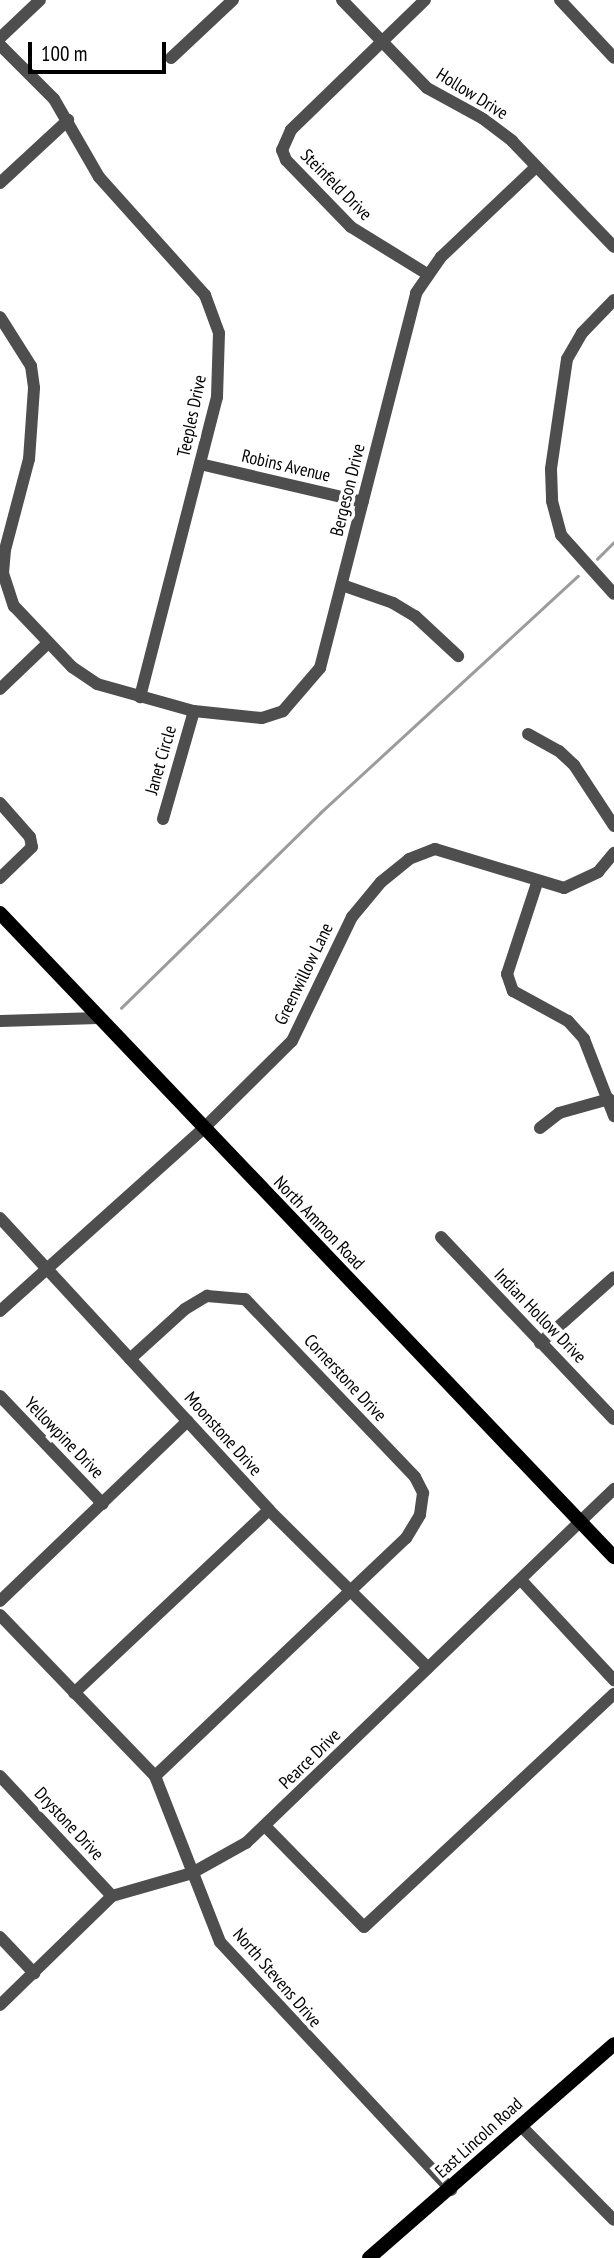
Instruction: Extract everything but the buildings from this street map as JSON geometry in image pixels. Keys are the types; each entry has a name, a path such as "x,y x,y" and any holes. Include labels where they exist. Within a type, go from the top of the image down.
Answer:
{"main road":[{"name":"North Ammon Road","path":"0,914 614,1557"},
{"name":"East Lincoln Road","path":"369,2258 451,2190 614,2044"}],"street":[{"path":"0,38 40,0"},
{"path":"171,58 233,0"},
{"name":"Hollow Drive","path":"342,0 427,88 497,128 614,247"},
{"path":"382,42 425,0"},
{"path":"561,0 614,58"},
{"name":"Steinfeld Drive","path":"382,42 291,130 282,150 286,160 351,227 427,274"},
{"name":"Teeples Drive","path":"0,45 54,99 99,177 214,310 219,333 218,386 140,696"},
{"path":"0,183 68,120"},
{"name":"Bergeson Drive","path":"0,317 31,366 34,388 29,459 5,522 3,573 6,589 15,606 48,643 97,684 194,711 243,720 282,711 306,689 320,668 416,293 427,274 536,167"},
{"path":"614,300 582,333 567,359 551,469 552,501 561,536 614,594"},
{"name":"Robins Avenue","path":"200,464 363,502"},
{"path":"342,585 393,603 415,616 458,656"},
{"path":"0,689 48,643"},
{"name":"Janet Circle","path":"163,819 194,711"},
{"path":"528,734 559,751 574,765 614,826"},
{"path":"0,803 30,837 32,847 0,878"},
{"name":"Greenwillow Lane","path":"0,1311 203,1129 292,1041 352,917 381,882 409,859 435,849 466,856 537,883 564,888 598,872 614,853"},
{"path":"537,883 507,974 513,991 568,1021 584,1039 614,1116"},
{"path":"0,1021 97,1018"},
{"path":"540,1128 559,1113 608,1099"},
{"name":"Moonstone Drive","path":"0,1218 269,1510 428,1668"},
{"name":"Indian Hollow Drive","path":"441,1237 614,1419"},
{"path":"540,1343 614,1277"},
{"name":"Cornerstone Drive","path":"130,1359 185,1309 207,1296 244,1298 415,1477 423,1493 420,1515 405,1538 155,1776"},
{"name":"Yellowpine Drive","path":"0,1396 103,1504"},
{"path":"0,1601 188,1421"},
{"name":"Pearce Drive","path":"0,2005 112,1896 192,1872 246,1843 614,1489"},
{"path":"75,1693 269,1510"},
{"path":"521,1580 614,1680"},
{"name":"North Stevens Drive","path":"0,1615 155,1776 220,1942 242,1969 451,2190"},
{"path":"265,1826 364,1927 614,1694"},
{"name":"Drystone Drive","path":"0,1776 112,1896"},
{"path":"0,1937 34,1973"},
{"path":"521,2126 614,2220"}],"waterway":[{"path":"597,559 614,542"},
{"path":"121,1008 320,813 578,576"}]}
